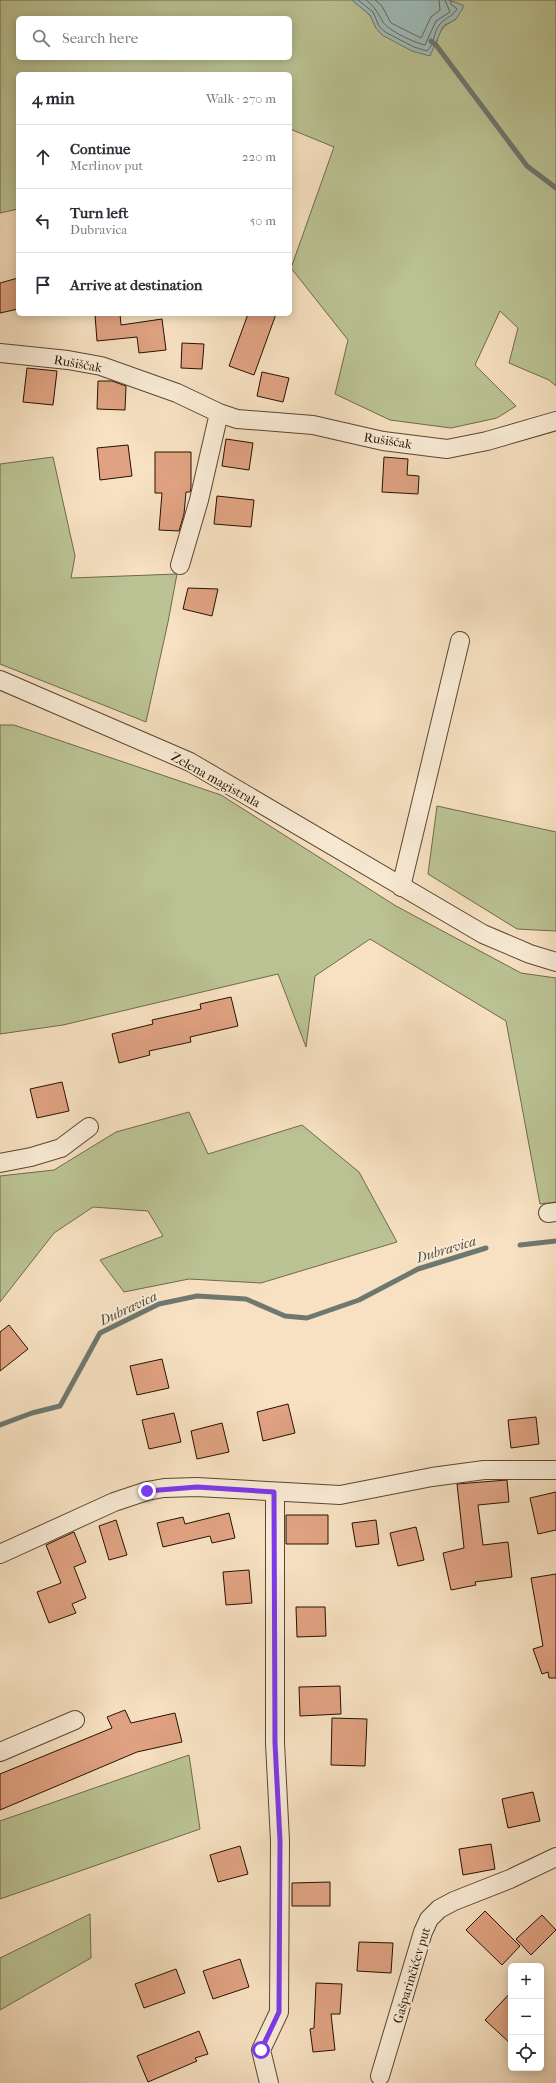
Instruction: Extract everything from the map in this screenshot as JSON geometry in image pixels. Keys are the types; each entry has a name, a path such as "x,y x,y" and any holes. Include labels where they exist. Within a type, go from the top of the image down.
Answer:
{"street":[{"name":"Rušiščak","path":"0,353 68,360 101,366 177,393 219,413 237,419 313,425 383,441 447,449 487,441 556,421"},
{"path":"180,565 199,500 219,413"},
{"path":"401,887 460,641"},
{"name":"Zelena magistrala","path":"0,680 190,762 483,934 530,954 556,962"},
{"path":"0,1163 31,1157 61,1148 89,1127"},
{"path":"0,1554 114,1502 147,1491 197,1487 340,1495 432,1477 477,1471 556,1470"},
{"path":"269,2083 261,2050 279,2012 280,1841 275,1743 274,1492"},
{"path":"0,1752 75,1720"},
{"name":"Gašparinčićev put","path":"379,2081 422,1932 429,1919 439,1909 454,1901 510,1879 556,1857"}],"green space":[{"path":"0,0 352,0 370,15 376,28 412,51 436,45 442,29 456,19 457,3 448,0 556,0 556,386 549,380 509,363 518,328 500,311 475,365 516,406 497,418 451,428 390,420 335,394 348,340 292,269 292,265 334,147 292,130 292,72 16,72 16,209 0,213"},
{"path":"53,457 75,556 71,578 177,574 146,722 0,664 0,464"},
{"path":"0,725 14,725 221,795 396,906 521,973 556,978 556,1202 540,1204 506,1021 370,939 315,976 306,1047 278,974 63,1025 0,1034"},
{"path":"437,806 556,832 556,931 517,929 428,874"},
{"path":"189,1112 208,1154 302,1125 359,1172 397,1242 261,1283 189,1279 124,1292 100,1260 163,1236 148,1211 93,1207 54,1233 0,1302 0,1176 54,1170 116,1132"},
{"path":"189,1755 200,1829 0,1899 0,1821"},
{"path":"90,1914 91,1958 0,2010 0,1958"}],"water":[{"path":"352,0 448,0 463,5 463,8 456,19 443,26 430,56 412,51 382,35 376,28 370,15"}],"building":[{"path":"16,279 16,309 0,313 0,283"},
{"path":"95,316 120,316 121,325 162,319 166,350 139,353 137,337 97,341"},
{"path":"247,316 275,316 254,375 229,366"},
{"path":"182,343 204,344 202,369 181,368"},
{"path":"27,368 57,371 53,405 23,402"},
{"path":"262,372 289,378 283,402 257,396"},
{"path":"98,381 112,381 126,386 125,410 97,409"},
{"path":"226,439 253,443 249,470 222,466"},
{"path":"128,445 132,476 100,480 97,448"},
{"path":"155,452 191,452 191,488 190,492 186,492 184,514 179,531 159,530 162,493 155,493"},
{"path":"384,457 408,459 407,475 419,476 418,494 382,492"},
{"path":"217,496 254,500 251,527 214,524"},
{"path":"188,588 218,589 212,616 183,609"},
{"path":"231,997 238,1026 190,1037 191,1042 149,1051 150,1055 119,1063 112,1034 153,1024 152,1020 201,1009 200,1004"},
{"path":"62,1082 69,1111 37,1118 30,1089"},
{"path":"9,1325 28,1349 0,1371 0,1332"},
{"path":"162,1359 169,1388 137,1395 130,1366"},
{"path":"288,1404 295,1433 263,1441 257,1412"},
{"path":"174,1413 181,1442 149,1449 142,1420"},
{"path":"536,1417 539,1444 511,1448 508,1420"},
{"path":"222,1423 229,1452 197,1459 191,1431"},
{"path":"507,1480 509,1502 478,1505 483,1545 508,1542 512,1577 475,1582 476,1585 451,1590 443,1553 464,1548 457,1484"},
{"path":"556,1492 556,1530 538,1534 530,1498"},
{"path":"229,1513 235,1538 212,1543 210,1536 163,1547 157,1523 183,1517 185,1524"},
{"path":"286,1515 328,1515 328,1544 286,1544"},
{"path":"116,1520 127,1555 109,1560 99,1526"},
{"path":"376,1520 379,1544 356,1547 352,1523"},
{"path":"416,1527 424,1560 398,1566 390,1533"},
{"path":"74,1532 86,1562 74,1567 86,1598 72,1604 76,1613 49,1623 37,1592 61,1583 46,1545"},
{"path":"249,1570 252,1603 226,1605 223,1572"},
{"path":"556,1574 556,1678 549,1678 548,1672 542,1674 533,1649 543,1646 531,1578"},
{"path":"296,1607 325,1607 326,1636 297,1637"},
{"path":"340,1686 341,1714 300,1716 299,1687"},
{"path":"125,1710 131,1723 175,1713 182,1742 137,1752 0,1810 0,1774 112,1728 107,1717"},
{"path":"332,1718 367,1719 365,1766 331,1765"},
{"path":"533,1792 540,1821 508,1828 502,1799"},
{"path":"491,1844 495,1869 463,1875 459,1849"},
{"path":"240,1846 248,1874 218,1882 210,1855"},
{"path":"330,1882 330,1906 292,1906 292,1883"},
{"path":"485,1911 520,1946 502,1965 466,1930"},
{"path":"542,1915 556,1930 531,1955 516,1939"},
{"path":"359,1942 393,1943 391,1973 357,1971"},
{"path":"240,1959 249,1987 213,1999 203,1971"},
{"path":"176,1969 185,1993 144,2008 135,1984"},
{"path":"316,1983 342,1984 340,2014 331,2014 335,2050 313,2052 310,2029 314,2028"},
{"path":"508,1995 508,2041 485,2020"},
{"path":"199,2031 208,2054 195,2058 197,2061 148,2082 137,2056"}],"waterway":[{"path":"431,41 436,45 527,166 556,188"},
{"name":"Dubravica","path":"520,1245 556,1241"},
{"name":"Dubravica","path":"0,1425 32,1413 60,1406 100,1333 159,1304 197,1296 246,1299 285,1316 307,1318 359,1300 418,1269 486,1248"}],"route":[{"path":"147,1491 164,1488 197,1487 274,1492 275,1743 280,1841 279,2012 261,2050"}]}
